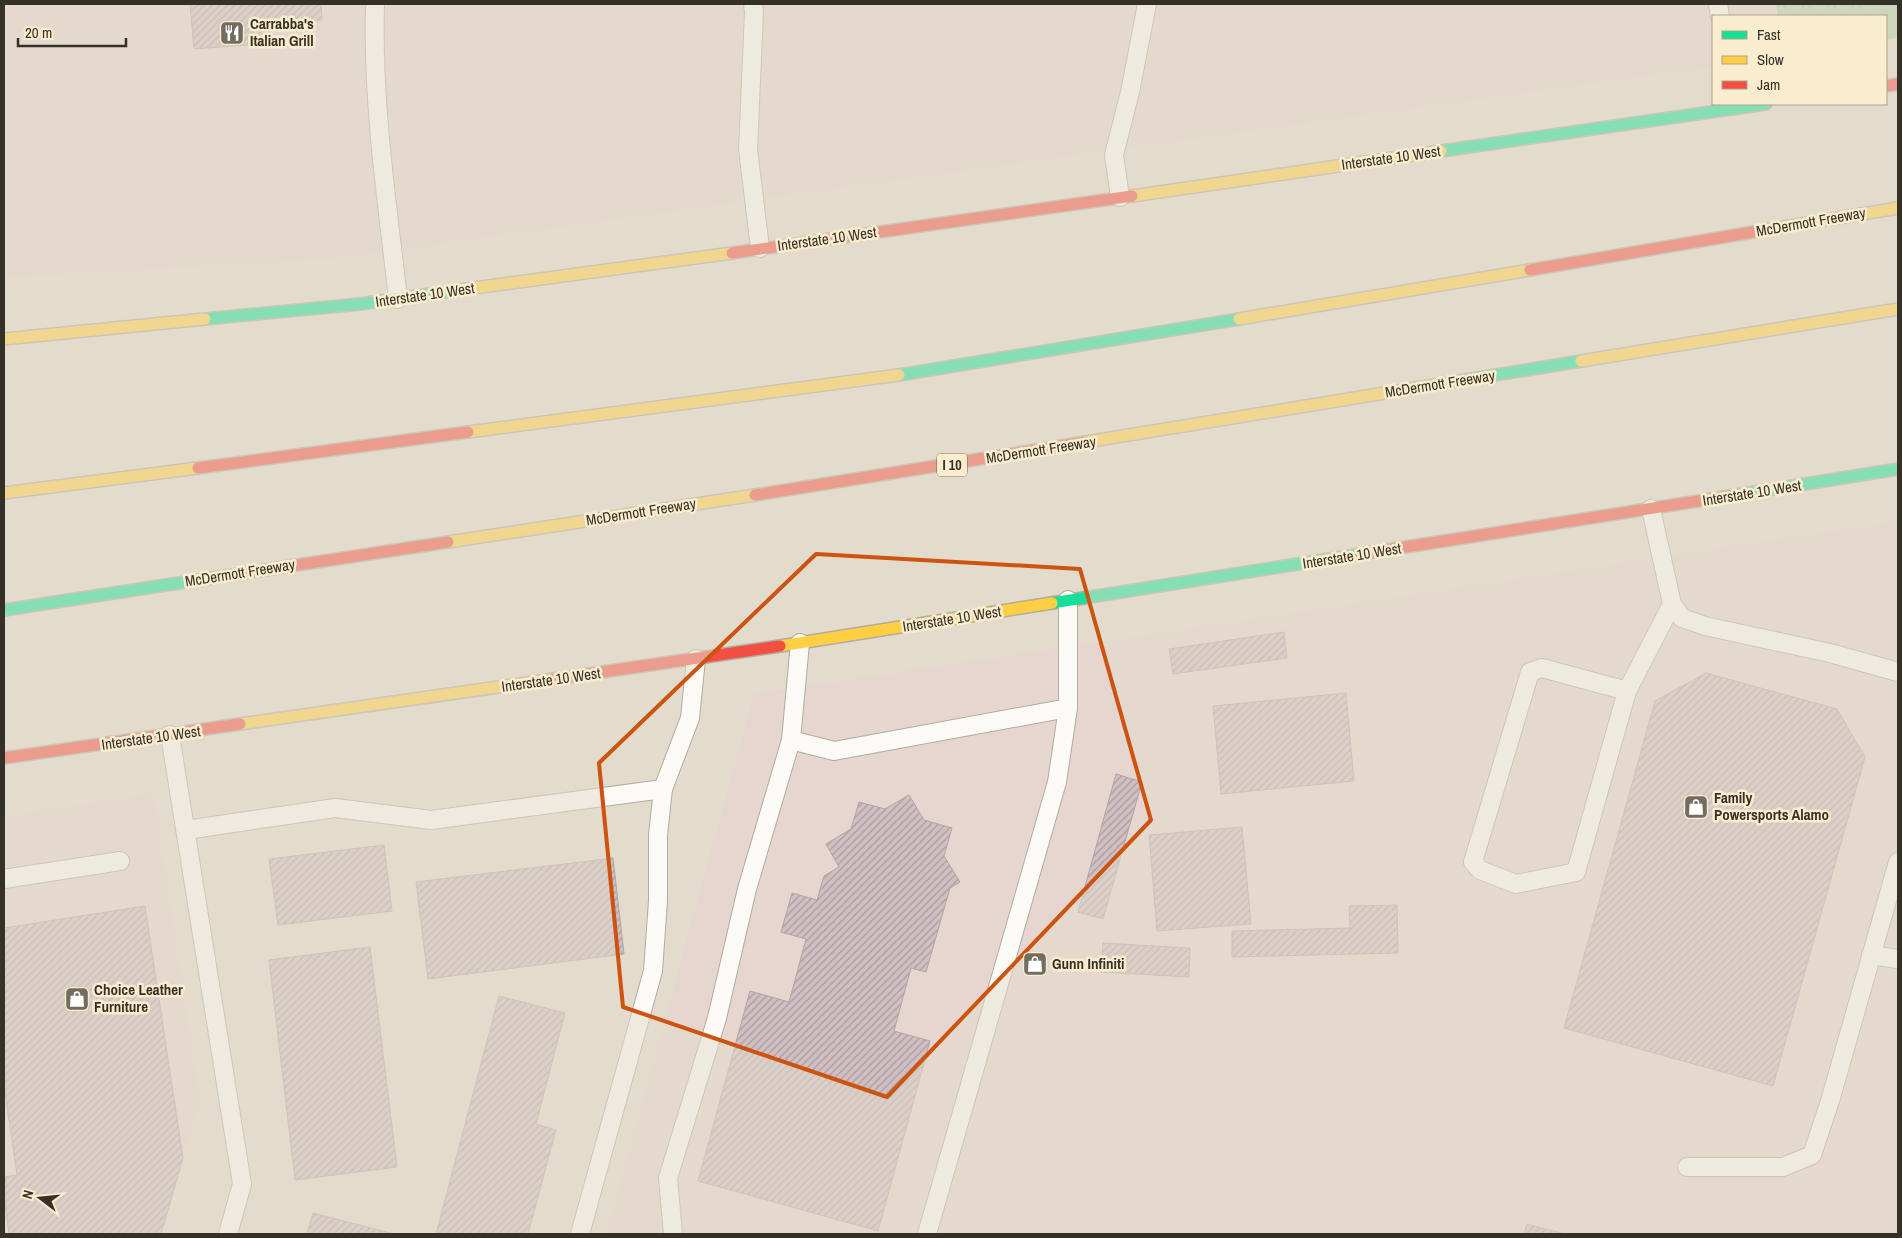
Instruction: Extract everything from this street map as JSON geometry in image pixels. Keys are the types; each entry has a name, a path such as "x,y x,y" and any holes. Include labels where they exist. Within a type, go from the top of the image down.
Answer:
{"main road":[{"name":"Interstate 10 West","path":"4,339 398,299 1120,197 1750,105"},
{"name":"McDermott Freeway","path":"4,493 918,373 1898,208"},
{"name":"McDermott Freeway","path":"4,610 936,467 1898,308"},
{"name":"Interstate 10 West","path":"4,758 696,659 1898,469"}],"lane":[{"path":"375,4 374,42 378,132 398,299"},
{"path":"753,4 748,149 760,248"},
{"path":"1120,197 1114,154 1130,92 1147,4"},
{"path":"1651,509 1672,604 1682,618 1705,626 1830,653 1898,672"},
{"path":"927,1234 1057,782 1068,708 1068,600"},
{"path":"1627,691 1542,668 1530,672 1473,862 1480,870 1516,884 1576,872 1627,691 1672,604"},
{"path":"673,1234 668,1178 716,1018 747,889 791,740 800,643"},
{"path":"580,1234 653,971 658,901 658,836 663,789 690,718 696,659"},
{"path":"791,740 834,751 1068,708"},
{"path":"170,735 242,1184 228,1234"},
{"path":"186,830 335,808 431,820 663,789"},
{"path":"4,879 120,861"},
{"path":"1687,1167 1783,1167 1812,1155 1830,1101 1898,862"},
{"path":"1871,955 1898,959"}],"highlighted area":[{"path":"816,554 1080,569 1151,820 887,1097 623,1007 599,763"}],"shaded area":[{"path":"4,4 1776,4 1778,15 1712,15 1712,67 332,259 4,278"},
{"path":"1898,521 1898,1234 606,1234 754,694"},
{"path":"154,793 200,1100 162,1234 4,1234 4,816"}],"green space":[{"path":"1776,4 1876,4 1872,15 1778,15"},
{"path":"1876,4 1898,4 1898,37 1887,40 1887,15 1872,15"}],"building":[{"name":"Carrabba's Italian Grill","path":"190,4 321,4 322,20 270,24 272,43 194,49"},
{"path":"1284,632 1287,658 1173,674 1169,649"},
{"path":"1706,673 1837,709 1865,757 1773,1086 1564,1028 1655,701"},
{"path":"1346,693 1354,781 1221,794 1213,706"},
{"path":"1116,774 1142,782 1103,919 1078,912"},
{"path":"909,795 924,820 952,828 944,856 960,882 950,888 926,972 911,968 894,1031 930,1041 878,1231 698,1181 750,991 789,1002 806,939 781,932 792,893 817,900 824,876 839,867 826,844 851,829 859,802 885,809"},
{"path":"1242,827 1251,924 1157,931 1149,835"},
{"path":"384,845 392,911 278,925 269,859"},
{"path":"613,858 624,954 428,979 416,882"},
{"path":"1397,905 1398,953 1232,957 1232,931 1350,928 1349,906"},
{"path":"145,906 183,1158 161,1234 9,1234 4,1197 4,1177 17,1175 4,1086 4,928"},
{"path":"1103,943 1190,948 1189,977 1101,972"},
{"path":"370,947 397,1167 295,1180 269,960"},
{"path":"499,996 565,1013 536,1124 556,1130 528,1234 436,1234"},
{"path":"313,1213 394,1234 307,1234"},
{"path":"1527,1224 1565,1234 1524,1234"}],"traffic: fast":[{"path":"1441,151 1759,105"},
{"path":"205,319 360,304 452,291"},
{"path":"899,375 1239,319"},
{"path":"1391,392 1581,361"},
{"path":"1730,496 1898,469"},
{"path":"1052,603 1361,554"},
{"path":"4,610 192,581"}],"traffic: slow":[{"path":"1132,196 1441,151"},
{"path":"1765,230 1898,208"},
{"path":"452,291 732,253"},
{"path":"1239,319 1530,270"},
{"path":"1581,361 1898,309"},
{"path":"4,339 205,319"},
{"path":"468,432 899,375"},
{"path":"1086,442 1391,392"},
{"path":"4,493 198,468"},
{"path":"448,542 755,495"},
{"path":"780,646 1052,603"},
{"path":"240,724 554,679"}],"traffic: jam":[{"path":"1887,86 1898,84"},
{"path":"732,253 1132,196"},
{"path":"1530,270 1765,230"},
{"path":"198,468 468,432"},
{"path":"755,495 1086,442"},
{"path":"1361,554 1730,496"},
{"path":"192,581 448,542"},
{"path":"554,679 780,646"},
{"path":"4,758 240,724"}],"place":[{"name":"Carrabba's Italian Grill","path":"232,33"},
{"name":"Family Powersports Alamo","path":"1696,807"},
{"name":"Gunn Infiniti","path":"1035,964"},
{"name":"Choice Leather Furniture","path":"77,999"}]}
